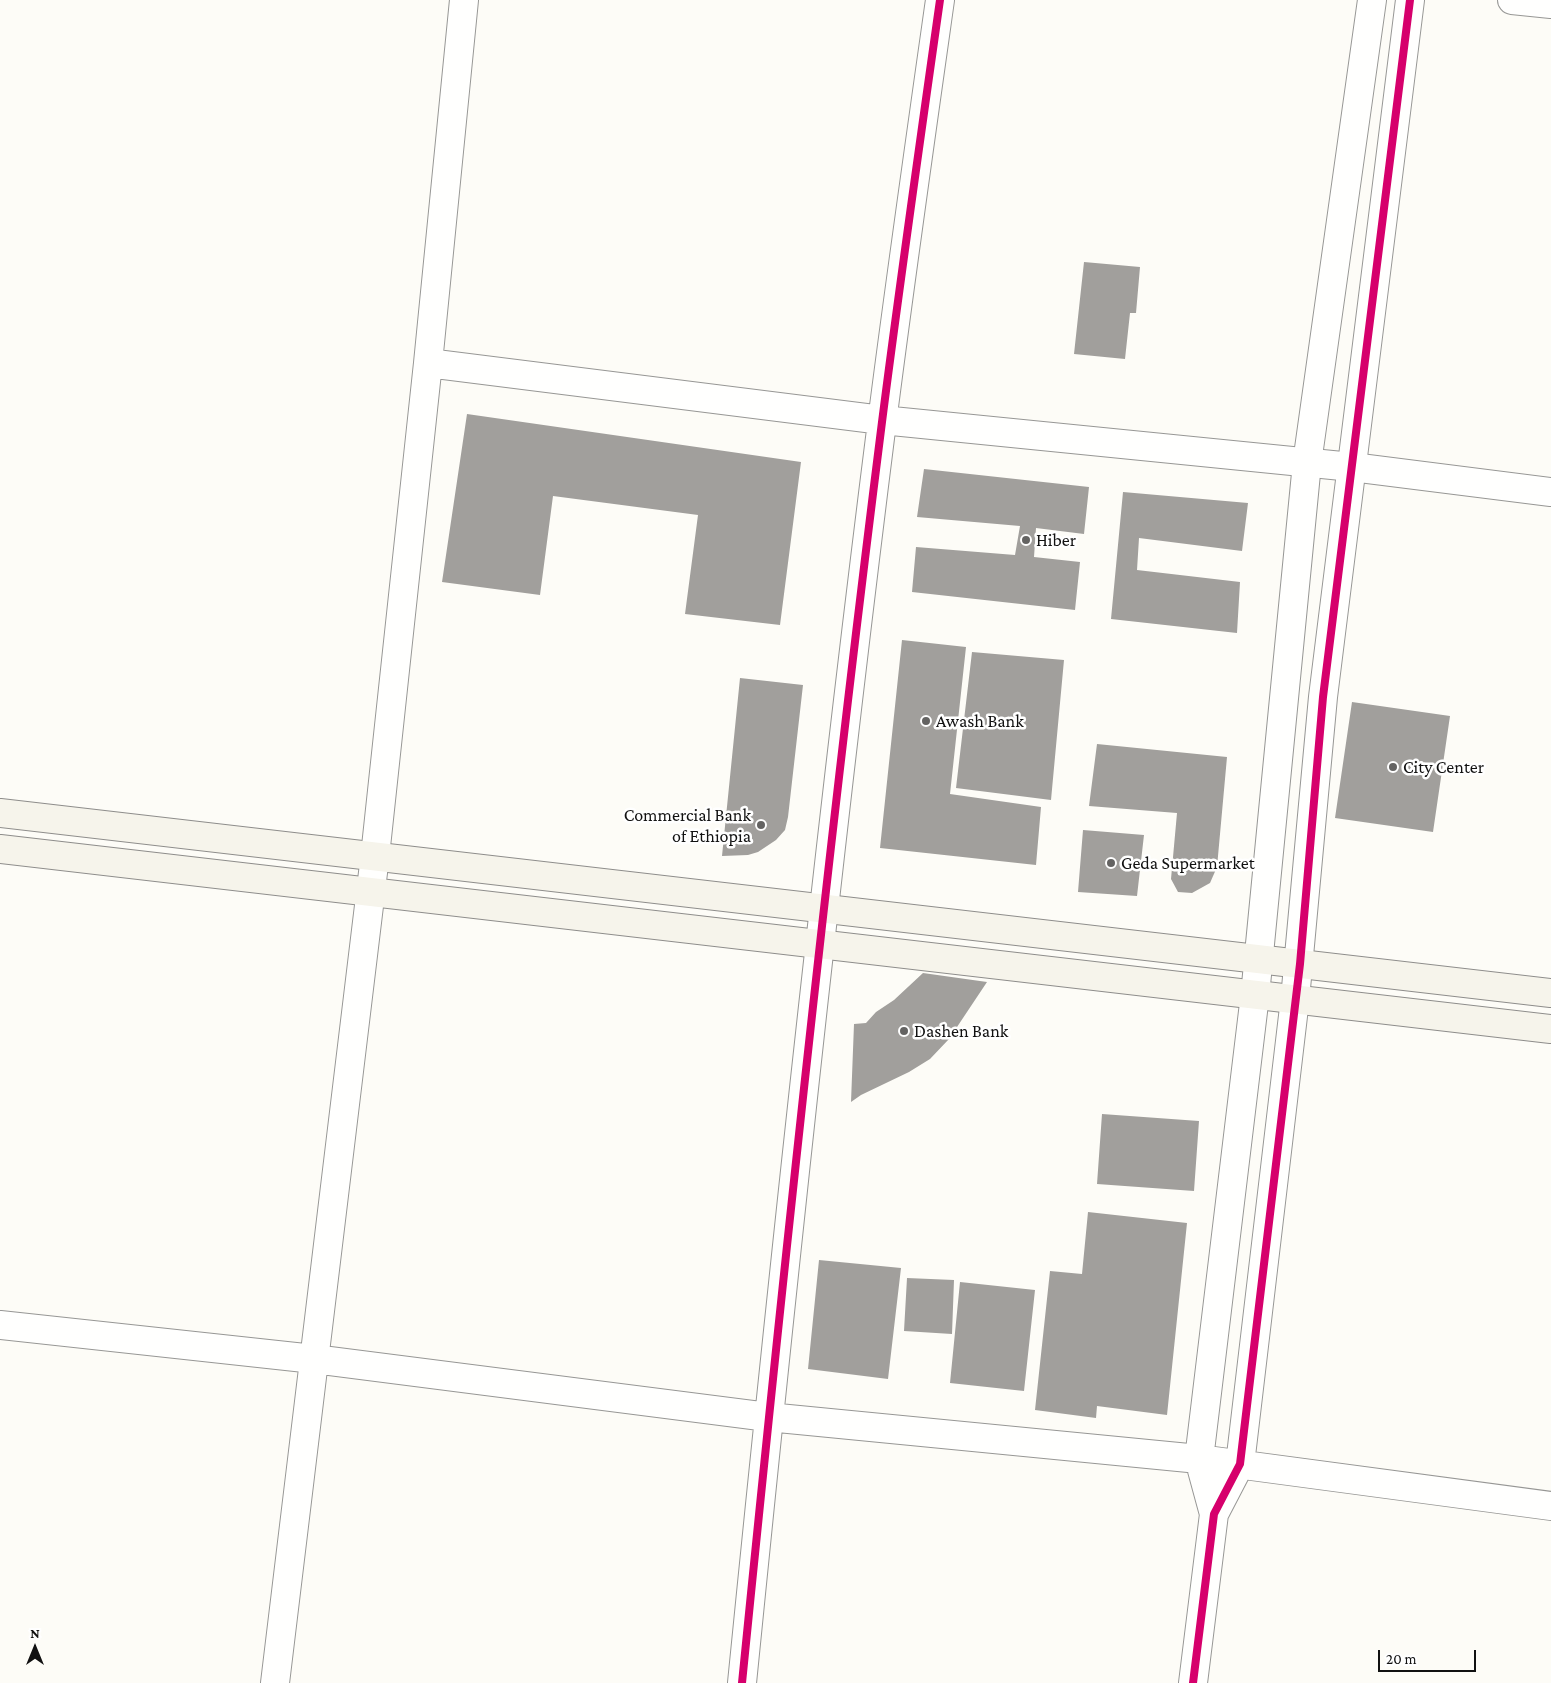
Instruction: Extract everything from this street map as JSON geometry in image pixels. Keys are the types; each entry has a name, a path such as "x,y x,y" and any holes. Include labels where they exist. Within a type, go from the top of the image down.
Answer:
{"main road":[{"path":"0,813 1551,993"},
{"path":"0,849 1551,1029"}],"street":[{"path":"275,1683 375,856 428,363 464,0"},
{"path":"742,1683 768,1417 824,909 882,420 940,0"},
{"path":"1214,1514 1199,1459 1255,994 1307,464 1372,0"},
{"path":"1193,1683 1214,1514 1240,1464 1300,964 1323,697 1410,0"},
{"path":"1512,0 1551,4"},
{"path":"428,363 882,420 1352,467 1551,492"},
{"path":"0,1325 314,1359 768,1417 1199,1459 1551,1506"}],"building":[{"path":"1084,262 1140,267 1136,313 1130,313 1125,359 1074,354"},
{"path":"467,414 801,462 780,625 685,614 698,515 553,496 540,595 442,582"},
{"name":"Hiber","path":"924,469 1089,487 1084,534 1036,528 1034,557 1080,562 1075,610 912,592 916,547 1015,555 1020,526 917,517"},
{"name":"Hiber","path":"1123,492 1248,503 1242,551 1139,538 1137,570 1240,582 1237,633 1111,619"},
{"name":"Awash Bank","path":"902,640 966,647 950,794 1041,807 1036,865 880,848"},
{"path":"972,652 1064,660 1051,800 956,788"},
{"path":"740,678 803,685 785,830 776,840 758,852 748,855 722,856"},
{"name":"City Center","path":"1352,702 1450,716 1433,832 1335,818"},
{"path":"1097,744 1227,757 1217,867 1210,883 1192,893 1178,892 1171,879 1177,813 1089,806"},
{"name":"Geda Supermarket","path":"1083,830 1144,835 1137,896 1078,892"},
{"name":"Dashen Bank","path":"923,973 987,982 949,1039 930,1059 851,1102 854,1024 866,1023 876,1012 894,1000"},
{"path":"1102,1114 1199,1121 1194,1191 1097,1184"},
{"path":"1088,1212 1187,1223 1167,1415 1097,1406 1096,1418 1035,1410 1050,1271 1082,1274"},
{"path":"819,1260 901,1268 888,1379 808,1369"},
{"path":"907,1278 954,1280 952,1334 904,1331"},
{"path":"960,1282 1035,1290 1024,1391 950,1383"}],"cycle path":[{"path":"742,1683 825,894 862,579 910,211 940,0"},
{"path":"1193,1683 1214,1514 1240,1464 1300,964 1323,697 1410,0"}],"place":[{"name":"Hiber","path":"1026,540"},
{"name":"Awash Bank","path":"926,721"},
{"name":"City Center","path":"1393,767"},
{"name":"Commercial Bank of Ethiopia","path":"761,825"},
{"name":"Geda Supermarket","path":"1111,863"},
{"name":"Dashen Bank","path":"904,1031"}]}
